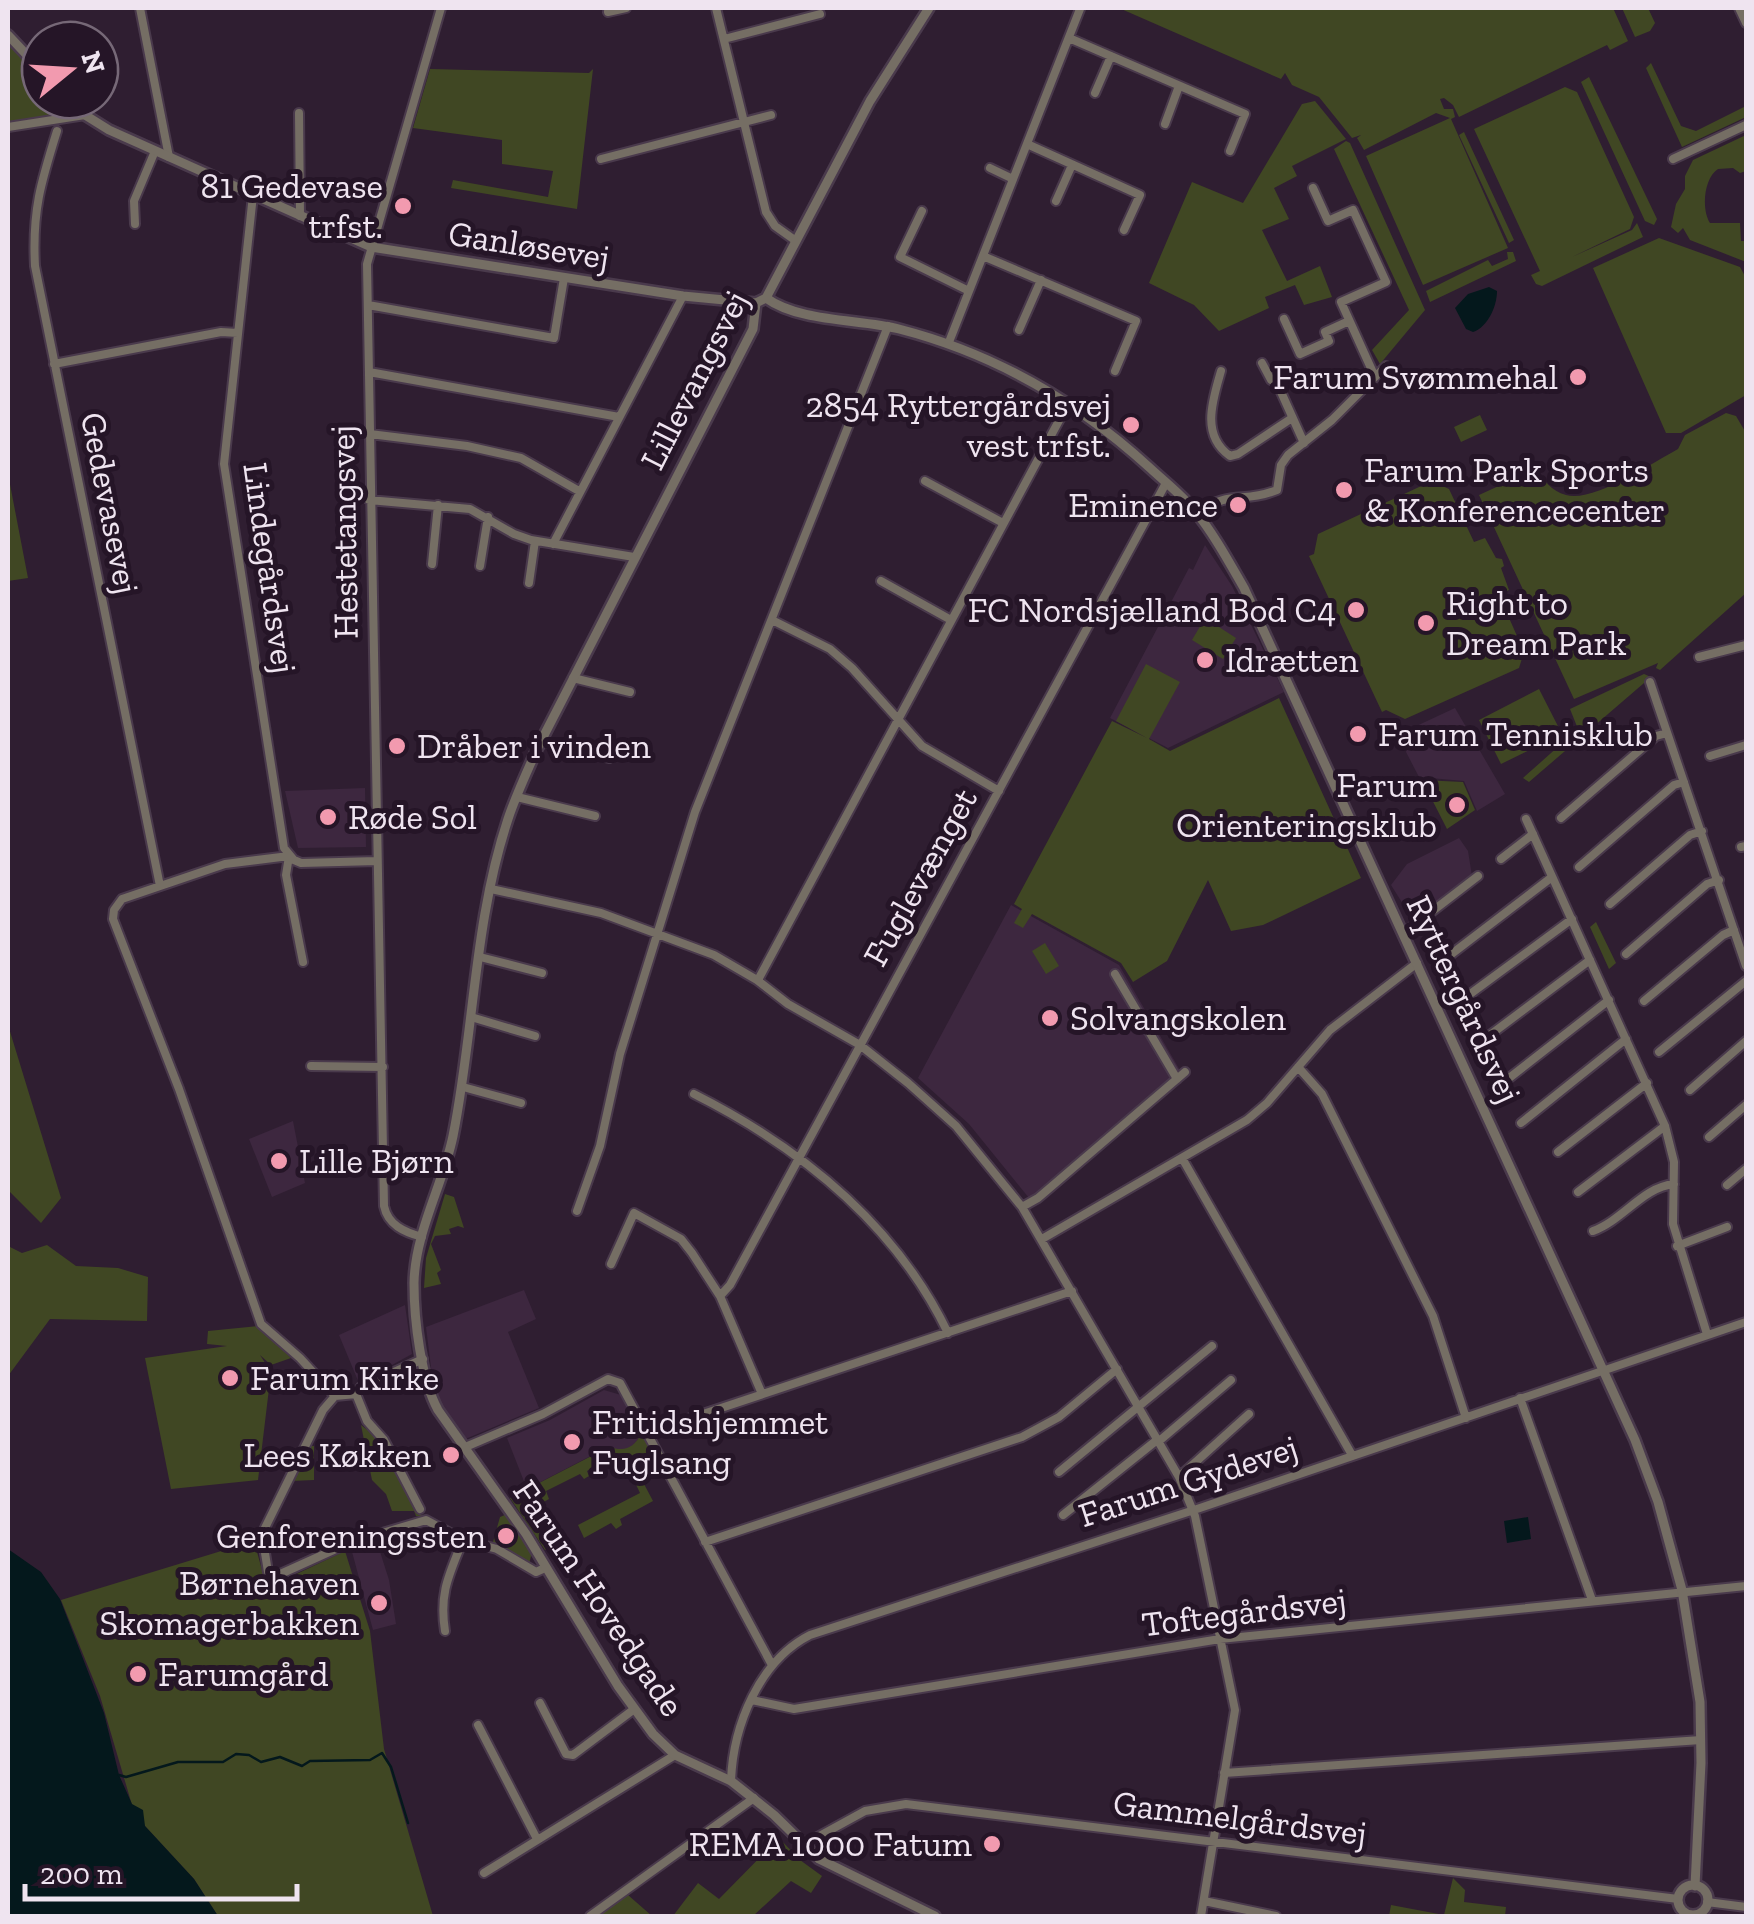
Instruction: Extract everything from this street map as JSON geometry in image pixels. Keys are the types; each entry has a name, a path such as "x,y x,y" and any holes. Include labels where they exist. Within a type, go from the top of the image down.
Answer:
{"street":[{"path":"140,8 169,157"},
{"name":"Hestetangsvej","path":"422,1237 398,1227 386,1216 367,264 441,8"},
{"path":"608,12 626,8"},
{"path":"716,8 766,212 775,226 796,241"},
{"name":"Lillevangsvej","path":"422,1237 452,1143 490,889 507,821 541,741 752,329 756,304 766,298 870,101 929,8"},
{"path":"1739,8 1746,23"},
{"path":"950,342 1080,9"},
{"path":"724,39 820,14"},
{"path":"1068,38 1246,114 1230,150"},
{"path":"1095,93 1110,56"},
{"path":"1165,124 1179,86"},
{"path":"299,113 300,216"},
{"path":"601,159 771,115"},
{"path":"8,127 57,120"},
{"name":"Ganløsevej","path":"93,120 372,248 756,304"},
{"path":"1673,159 1746,125"},
{"name":"Gedevasevej","path":"57,130 32,226 35,266 160,886"},
{"path":"1027,144 1140,195 1124,230"},
{"path":"135,224 134,201 155,151"},
{"path":"1056,201 1072,164"},
{"path":"990,168 1013,179"},
{"path":"1312,188 1328,222 1354,210 1386,282 1341,302 1376,377"},
{"name":"Lindegårdsvej","path":"253,195 224,474 284,848 289,856 286,875 303,962"},
{"path":"922,211 900,257 969,291"},
{"path":"984,256 1136,321 1115,370"},
{"path":"368,305 554,338 564,278"},
{"path":"1020,330 1040,280"},
{"path":"554,544 682,296"},
{"name":"Ryttergårdsvej","path":"766,298 786,310 888,326 950,342 1069,402 1118,438 1196,512 1244,588 1603,1370 1656,1498 1682,1590 1697,1683 1701,1740 1695,1886"},
{"path":"1284,319 1300,354 1329,341 1325,332 1349,320"},
{"path":"577,1211 600,1146 620,1054 695,812 888,326"},
{"path":"54,364 221,332 238,333"},
{"path":"1262,363 1277,383 1304,443"},
{"path":"1196,512 1222,498 1250,498 1277,490 1281,465 1386,366"},
{"path":"1221,371 1210,418 1224,452 1230,456 1292,418"},
{"path":"370,372 619,417"},
{"path":"758,980 1069,402"},
{"path":"370,434 467,446 522,458 580,491"},
{"path":"925,482 1003,524"},
{"name":"Fuglevænget","path":"720,1296 730,1285 1166,483"},
{"path":"369,500 470,509 514,534 634,558"},
{"path":"432,564 438,505"},
{"path":"480,566 488,517"},
{"path":"530,583 535,540"},
{"path":"881,582 951,620"},
{"path":"772,620 830,649 922,746 999,791"},
{"path":"1699,657 1746,645"},
{"path":"573,678 630,692"},
{"path":"1650,682 1746,966"},
{"path":"1561,818 1656,736 1667,733"},
{"path":"541,741 609,758"},
{"path":"1710,756 1746,745"},
{"path":"1578,867 1674,785 1684,782"},
{"path":"517,798 595,816"},
{"path":"1526,819 1665,1126 1671,1144 1674,1184 1672,1224 1707,1334"},
{"path":"1610,904 1690,835 1702,831"},
{"path":"1501,858 1533,834"},
{"path":"335,1396 262,1324 113,919 122,899 225,864 289,856 300,863 378,861"},
{"path":"1404,933 1478,876"},
{"path":"1446,959 1552,876"},
{"path":"1626,954 1708,884 1718,880"},
{"path":"490,889 601,913 714,955 758,980 788,1004 860,1045 956,1126 1022,1207 1179,1477 1194,1510 1235,1710 1201,1916"},
{"path":"1462,1000 1572,919"},
{"path":"1644,1001 1734,930"},
{"path":"480,957 542,972"},
{"path":"1482,1041 1590,960"},
{"path":"1042,1239 1247,1120 1330,1030 1417,963"},
{"path":"1116,974 1177,1079"},
{"path":"1659,1052 1746,980"},
{"path":"1504,1082 1609,1000"},
{"path":"471,1017 536,1036"},
{"path":"1521,1123 1626,1038"},
{"path":"1690,1090 1746,1041"},
{"path":"312,1066 383,1067"},
{"path":"1298,1067 1322,1094 1433,1316 1466,1418"},
{"path":"1022,1207 1038,1198 1185,1072"},
{"path":"1558,1152 1647,1084"},
{"path":"463,1087 521,1103"},
{"path":"694,1094 799,1156 842,1191 906,1262 948,1332"},
{"path":"1709,1137 1746,1104"},
{"path":"1578,1192 1665,1126"},
{"path":"1182,1158 1352,1455"},
{"path":"1727,1185 1746,1169"},
{"path":"1592,1230 1607,1226 1660,1185 1674,1184"},
{"path":"612,1264 634,1213 680,1239 720,1296 762,1394"},
{"path":"1677,1246 1727,1227"},
{"name":"Farum Hovedgade","path":"422,1237 414,1283 422,1359 434,1403 526,1534 633,1710 676,1755 731,1781 833,1868 935,1916"},
{"path":"649,1432 1072,1291"},
{"name":"Farum Gydevej","path":"731,1781 733,1748 752,1700 772,1665 786,1650 810,1635 1194,1510 1746,1322"},
{"path":"1059,1472 1212,1346"},
{"path":"422,1359 361,1387 356,1394 335,1396 316,1420 262,1534 266,1565 272,1576 360,1539 426,1520 463,1540 497,1549 536,1572 545,1568"},
{"path":"705,1542 1022,1437 1059,1417 1117,1369"},
{"path":"463,1448 615,1380 626,1390 772,1665"},
{"path":"1063,1515 1231,1380"},
{"path":"356,1394 367,1421 384,1440 420,1508"},
{"path":"1520,1398 1592,1600"},
{"path":"1179,1477 1250,1414"},
{"path":"444,1631 440,1604 444,1584 463,1540"},
{"name":"Toftegårdsvej","path":"752,1700 794,1709 1220,1639 1746,1586"},
{"path":"540,1704 566,1754 573,1754 633,1710"},
{"path":"478,1725 537,1840"},
{"path":"1224,1773 1701,1740"},
{"path":"484,1873 676,1755"},
{"path":"590,1916 754,1798"},
{"name":"Gammelgårdsvej","path":"803,1845 865,1811 906,1804 1678,1899"},
{"path":"1695,1886 1705,1891 1708,1902 1703,1911 1690,1916 1678,1899 1682,1890 1695,1886"},
{"path":"1204,1902 1276,1916"},
{"path":"1708,1902 1746,1907"}],"shaded area":[{"path":"1489,287 1497,291 1491,315 1473,332 1466,329 1455,308 1468,294"},
{"name":"Idrætten","path":"1205,545 1232,586 1284,692 1168,748 1110,718"},
{"path":"1455,708 1505,794 1477,811 1464,781 1419,777 1406,752 1410,729"},
{"name":"Røde Sol","path":"365,788 366,847 298,848 285,791"},
{"path":"1459,838 1468,851 1472,876 1413,920 1391,885 1407,864"},
{"name":"Solvangskolen","path":"1011,905 1119,965 1181,1072 1029,1198 969,1124 918,1078"},
{"name":"Lille Bjørn","path":"293,1121 305,1183 272,1197 249,1139"},
{"path":"524,1290 536,1319 508,1332 539,1408 463,1440 433,1384 426,1327"},
{"path":"405,1305 412,1354 359,1383 339,1335"},
{"name":"Fritidshjemmet Fuglsang","path":"604,1390 621,1395 642,1433 633,1447 620,1451 608,1447 527,1489 507,1438"},
{"path":"1528,1517 1531,1539 1507,1543 1504,1521"},
{"name":"Børnehaven Skomagerbakken","path":"376,1539 389,1580 396,1624 373,1630 351,1548"},
{"path":"8,1549 41,1572 60,1599 104,1713 119,1775 132,1804 143,1810 145,1826 194,1879 218,1916 8,1916"}],"green space":[{"path":"1119,8 1613,8 1628,41 1610,50 1607,45 1459,117 1453,105 1440,99 1444,109 1453,109 1455,117 1451,119 1508,248 1423,285 1366,156 1450,118 1436,113 1364,150 1357,138 1361,135 1352,138 1319,97 1292,85 1285,73 1281,79"},
{"path":"1622,8 1648,8 1655,23 1650,31 1635,37"},
{"path":"8,41 20,54 20,120 30,120 8,124"},
{"path":"1651,63 1681,126 1696,131 1746,106 1746,117 1682,147 1646,68"},
{"path":"430,69 589,73 593,69 577,209 451,188 453,180 548,197 553,171 502,164 502,140 413,128"},
{"path":"1589,77 1657,219 1654,225 1645,221 1581,82"},
{"path":"1565,87 1577,92 1634,217 1630,229 1572,257 1632,230 1637,223 1643,237 1542,286 1531,275 1540,271 1474,129"},
{"path":"1315,101 1346,139 1292,166 1297,176 1274,188 1289,219 1262,230 1287,281 1320,266 1332,297 1304,305 1295,285 1265,297 1269,308 1219,331 1194,305 1149,283 1192,182 1243,203 1302,104"},
{"path":"1464,132 1514,240 1509,243 1459,135"},
{"path":"1746,135 1746,171 1718,169 1707,186 1705,202 1710,223 1740,223 1741,241 1746,241 1746,262 1690,240 1683,228 1678,233 1671,227 1693,160"},
{"path":"1346,141 1425,310 1380,364 1372,350 1409,310 1334,149"},
{"path":"1659,238 1740,267 1746,278 1746,395 1681,433 1666,433 1593,268"},
{"path":"1507,252 1513,252 1516,261 1430,302 1426,291 1488,260 1492,266 1508,259"},
{"path":"1726,413 1736,416 1746,433 1746,593 1660,670 1656,668 1658,663 1574,699 1479,495 1536,469 1548,485 1561,493 1591,493 1678,449 1685,435"},
{"path":"1480,415 1487,430 1461,442 1454,427"},
{"path":"8,474 28,578 8,581"},
{"name":"Right to Dream Park","path":"1432,481 1449,489 1474,542 1485,538 1496,558 1502,559 1509,590 1499,595 1524,652 1519,668 1405,719 1386,710 1382,712 1309,556 1314,554 1318,534"},
{"path":"1205,618 1236,638 1223,659 1192,640"},
{"path":"1146,664 1180,682 1149,739 1170,751 1279,698 1361,878 1263,925 1231,931 1208,880 1167,961 1133,982 1121,963 1032,914 1023,928 1014,923 1022,909 1014,904 1112,721 1147,738 1116,721"},
{"path":"1644,674 1651,677 1529,782 1523,778 1578,729 1570,709"},
{"path":"1539,689 1562,734 1501,764 1479,720"},
{"path":"1422,780 1463,782 1475,810 1447,829"},
{"path":"1596,922 1616,963 1609,969 1590,927"},
{"path":"1045,943 1059,966 1046,974 1032,951"},
{"path":"8,1025 61,1198 41,1223 8,1190"},
{"path":"445,1194 454,1197 464,1228 458,1226 449,1229 451,1234 435,1236 431,1244 441,1270 437,1273 441,1284 424,1288 426,1258"},
{"path":"47,1245 76,1266 118,1268 148,1277 147,1321 50,1319 8,1376 10,1247 22,1253"},
{"path":"258,1326 291,1358 271,1365 260,1355 271,1372 258,1480 171,1489 145,1358 227,1346 207,1344 208,1331"},
{"path":"361,1425 378,1438 422,1516 416,1516 414,1511 392,1511 386,1494 372,1480"},
{"path":"642,1433 653,1453 628,1467 620,1453 587,1471 589,1476 584,1479 580,1474 546,1491 549,1499 530,1510 552,1546 545,1550 510,1498 609,1447 628,1448"},
{"path":"311,1446 314,1480 291,1481"},
{"path":"635,1467 653,1501 620,1519 622,1525 616,1529 611,1523 584,1538 578,1525 640,1493 629,1470"},
{"path":"507,1514 532,1552 529,1564 493,1542 500,1517"},
{"path":"254,1541 267,1588 345,1551 370,1631 384,1749 433,1916 218,1916 194,1879 145,1826 132,1805 100,1696 61,1600"},
{"path":"779,1838 822,1876 811,1893 791,1881 753,1916 673,1916 698,1883 719,1899"},
{"path":"1453,1878 1465,1890 1464,1902 1506,1907 1505,1916 1389,1916 1391,1905 1444,1915"},
{"path":"628,1895 652,1916 598,1916"}],"waterway":[{"path":"119,1775 126,1777 178,1762 223,1762 236,1754 249,1755 261,1762 280,1757 302,1766 310,1761 370,1760 382,1753 391,1767 408,1823"}],"place":[{"name":"81 Gedevase trfst.","path":"403,206"},
{"name":"Farum Svømmehal","path":"1578,377"},
{"name":"2854 Ryttergårdsvej vest trfst.","path":"1131,425"},
{"name":"Farum Park Sports & Konferencecenter","path":"1344,490"},
{"name":"Eminence","path":"1238,505"},
{"name":"FC Nordsjælland Bod C4","path":"1356,610"},
{"name":"Right to Dream Park","path":"1426,623"},
{"name":"Idrætten","path":"1205,660"},
{"name":"Farum Tennisklub","path":"1358,734"},
{"name":"Dråber i vinden","path":"397,746"},
{"name":"Farum Orienteringsklub","path":"1457,805"},
{"name":"Røde Sol","path":"328,817"},
{"name":"Solvangskolen","path":"1050,1018"},
{"name":"Lille Bjørn","path":"279,1161"},
{"name":"Farum Kirke","path":"230,1378"},
{"name":"Fritidshjemmet Fuglsang","path":"572,1442"},
{"name":"Lees Køkken","path":"451,1455"},
{"name":"Genforeningssten","path":"506,1536"},
{"name":"Børnehaven Skomagerbakken","path":"379,1603"},
{"name":"Farumgård","path":"138,1674"},
{"name":"REMA 1000 Fatum","path":"992,1844"}]}
